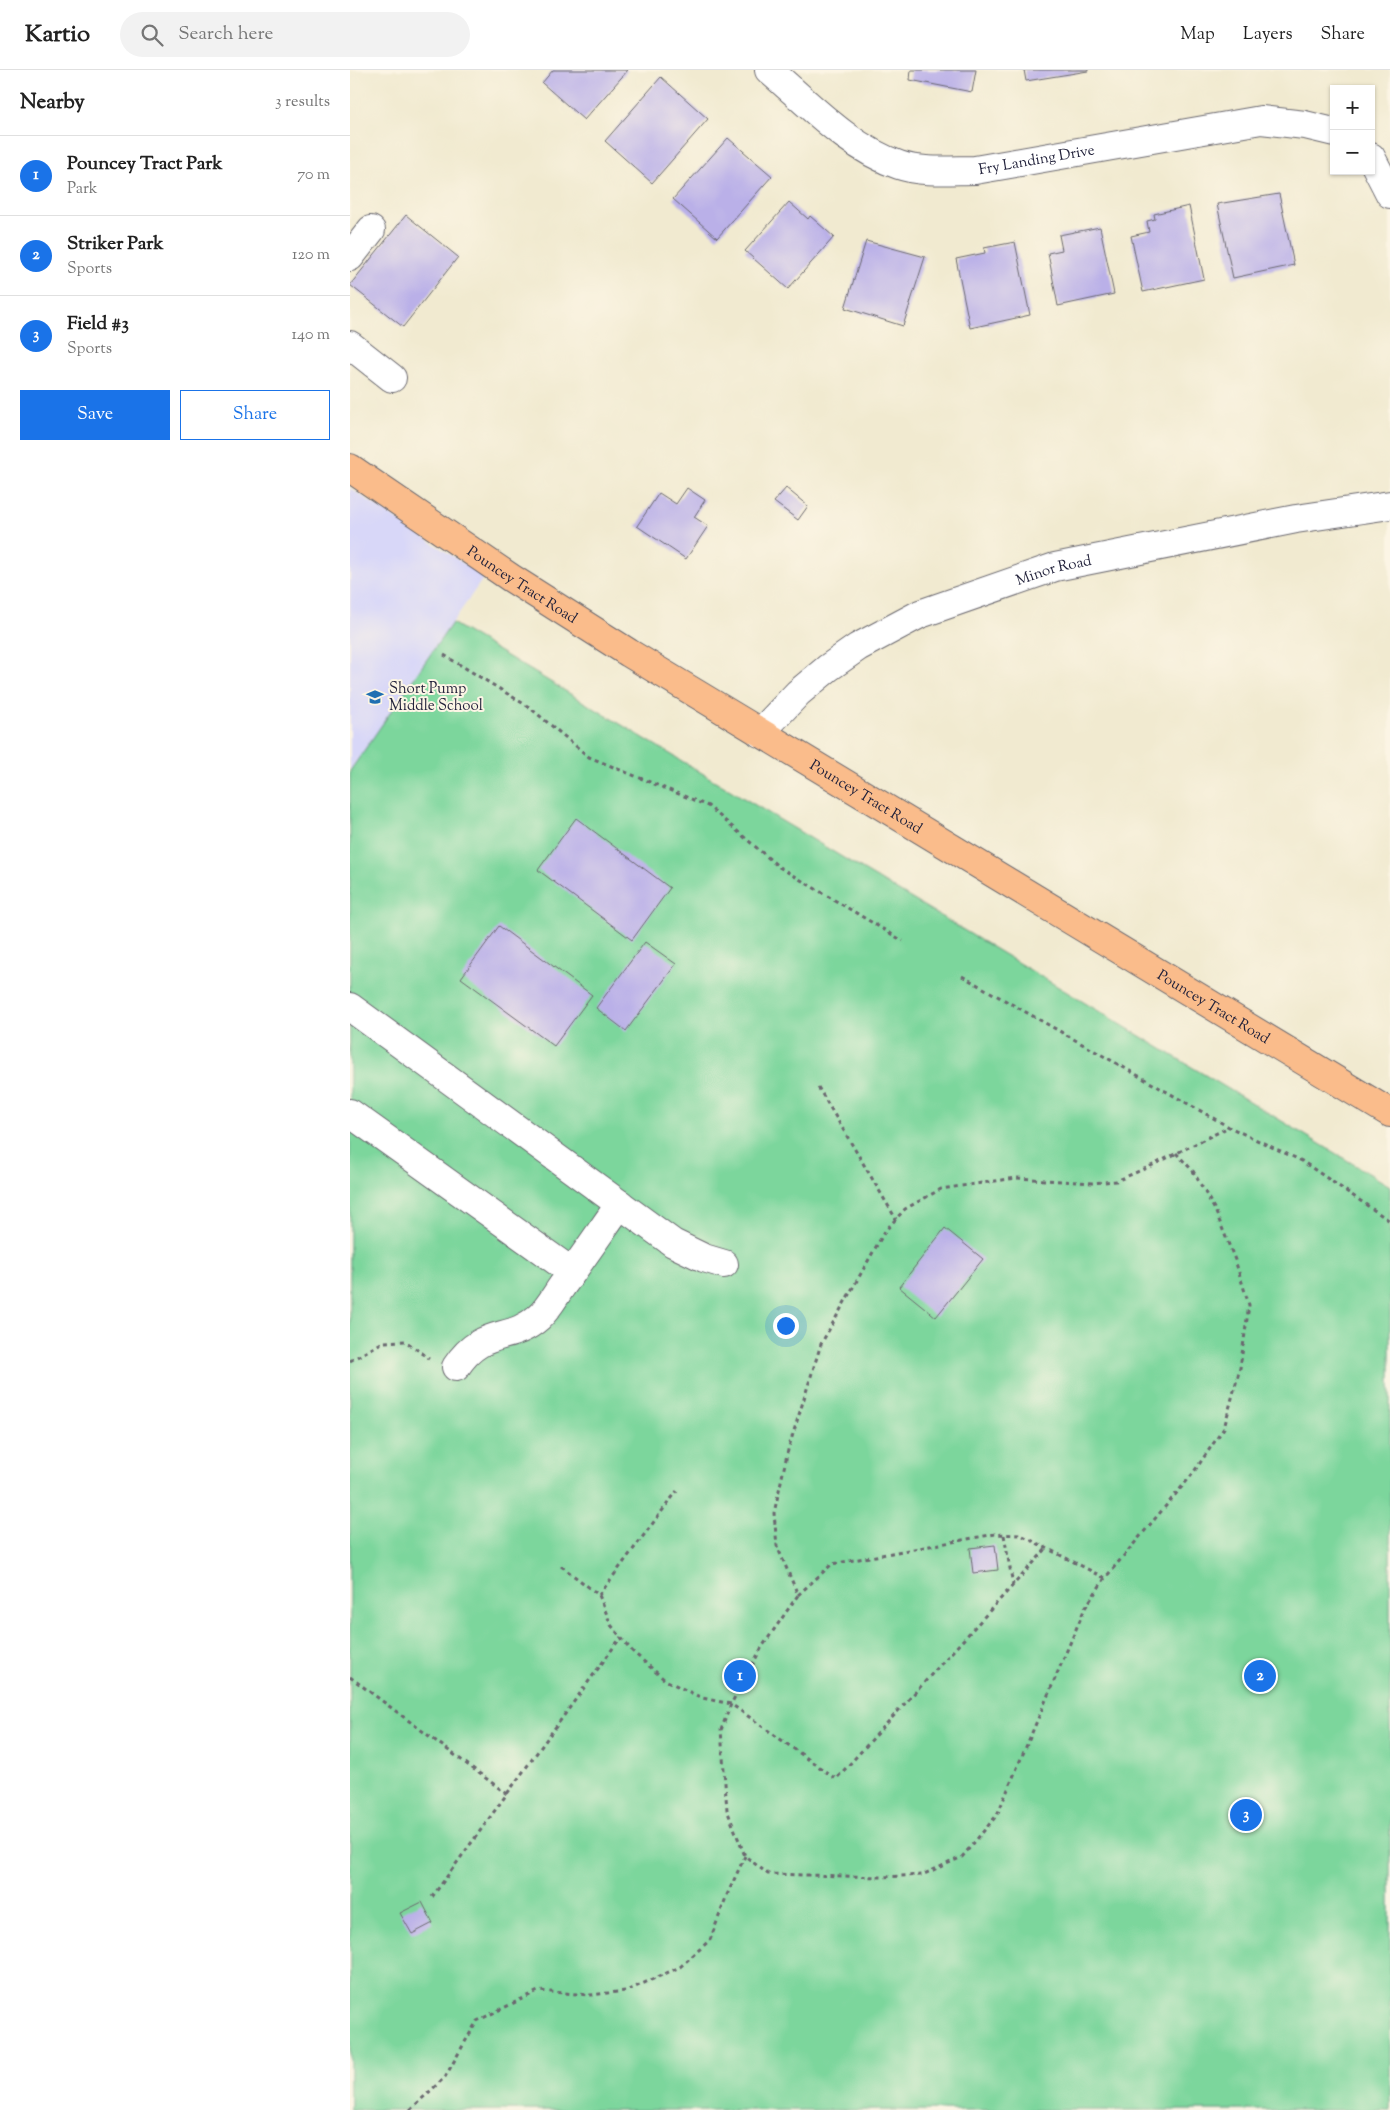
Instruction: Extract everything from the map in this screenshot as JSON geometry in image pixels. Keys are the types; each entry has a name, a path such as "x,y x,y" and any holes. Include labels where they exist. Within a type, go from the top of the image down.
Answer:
{"main road":[{"name":"Pouncey Tract Road","path":"350,468 534,593 760,733 1390,1113"}],"street":[{"name":"Fry Landing Drive","path":"770,70 837,128 867,150 900,166 933,170 975,170 1261,120 1304,125 1330,131"},
{"path":"1375,165 1390,194"},
{"path":"350,257 371,230"},
{"path":"350,345 392,378"},
{"name":"Minor Road","path":"760,733 798,693 828,668 858,647 920,614 1055,567 1286,521 1390,505"},
{"path":"350,1007 686,1250 724,1264"},
{"path":"350,1113 572,1272"},
{"path":"446,1365 487,1338 520,1330 541,1315 620,1204"}],"path":[{"path":"444,655 529,707 589,757 708,806 780,867 903,941"},
{"path":"962,976 1230,1127 1302,1161 1390,1221"},
{"path":"818,1087 896,1219"},
{"path":"798,1595 777,1546 774,1513 788,1450 821,1344 885,1232 896,1219 906,1210 941,1189 1016,1178 1092,1183 1116,1180 1230,1127"},
{"path":"1105,1578 1021,1535 1004,1534 995,1534 832,1564 798,1595 762,1647 731,1704 721,1730 727,1810 745,1856 768,1874 882,1877 922,1875 962,1857 997,1815 1085,1608 1105,1578 1191,1476 1224,1428 1240,1368 1249,1304 1215,1210 1193,1171 1176,1153"},
{"path":"350,1361 383,1342 405,1341 446,1365"},
{"path":"599,1595 677,1491"},
{"path":"1004,1534 1013,1585"},
{"path":"561,1566 599,1595 611,1624 621,1637 632,1651 665,1680 702,1698 731,1704 836,1779 1047,1548"},
{"path":"432,1897 621,1637"},
{"path":"350,1677 507,1794"},
{"path":"410,2110 445,2077 477,2021 538,1991 590,1995 626,1991 680,1966 710,1940 727,1895 745,1856"}],"shaded area":[{"name":"Short Pump Middle School","path":"350,488 484,577 350,771"}],"green space":[{"path":"452,623 1390,1186 1390,2110 350,2110 350,771"}],"building":[{"path":"553,70 628,70 584,120 542,83"},
{"path":"911,70 976,70 972,92 910,80"},
{"path":"1024,70 1088,70 1088,71 1026,81"},
{"path":"661,77 708,119 652,183 605,141"},
{"path":"728,138 772,176 717,238 673,199"},
{"path":"1279,194 1294,265 1233,278 1217,204"},
{"path":"789,202 808,219 810,216 834,237 788,289 745,251"},
{"path":"1189,206 1204,279 1143,292 1131,236 1149,232 1147,221 1155,219 1154,214"},
{"path":"406,215 458,257 403,327 350,285"},
{"path":"1100,227 1114,294 1058,306 1048,253 1062,250 1059,235"},
{"path":"866,241 925,257 903,326 845,308"},
{"path":"1015,242 1030,315 970,328 956,259 985,253 984,248"},
{"path":"687,488 705,500 694,517 708,526 686,559 637,526 659,493 676,504"},
{"path":"786,488 808,506 798,520 774,502"},
{"path":"576,818 670,888 632,940 538,870"},
{"path":"499,926 592,995 554,1046 461,978"},
{"path":"645,942 676,964 626,1031 596,1008"},
{"path":"945,1228 983,1259 936,1317 899,1287"},
{"path":"995,1545 998,1570 973,1573 970,1548"},
{"path":"422,1902 433,1923 412,1934 400,1913"}],"place":[{"name":"Short Pump Middle School","path":"375,697"},
{"name":"Pouncey Tract Park","path":"740,1676"},
{"name":"Striker Park","path":"1260,1676"},
{"name":"Field #3","path":"1246,1815"}]}
